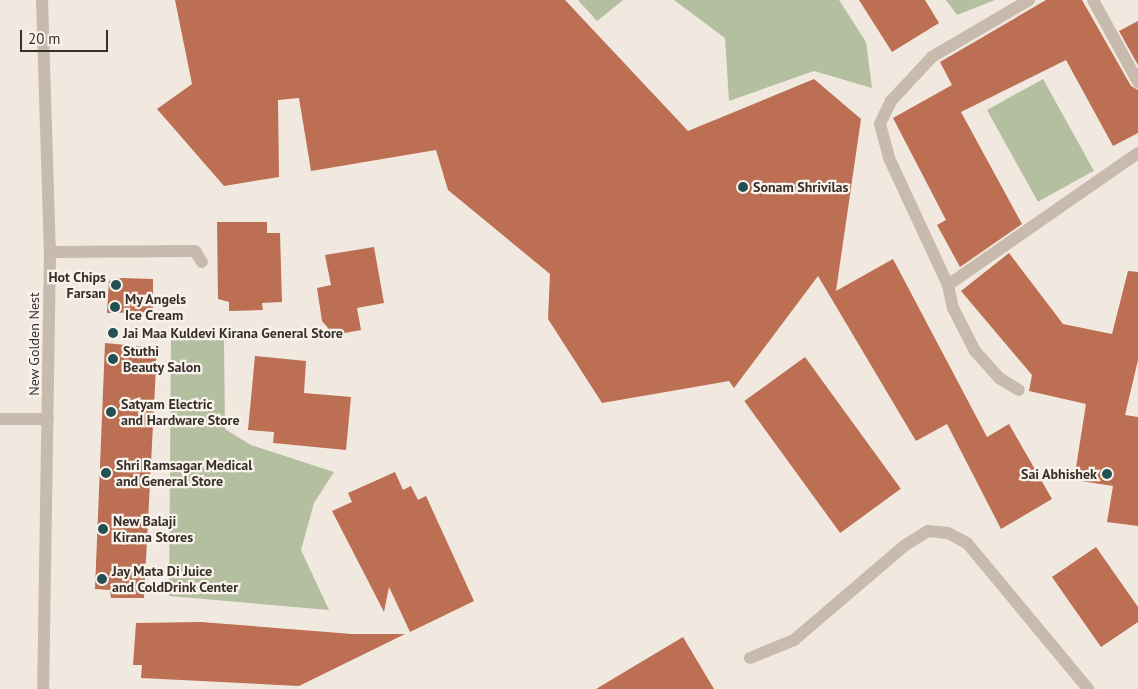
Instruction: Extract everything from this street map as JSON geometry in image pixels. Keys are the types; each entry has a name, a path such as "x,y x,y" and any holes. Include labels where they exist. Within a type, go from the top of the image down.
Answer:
{"street":[{"name":"New Golden Nest","path":"42,0 50,252 43,689"},
{"path":"1019,390 999,378 975,351 953,308 948,285 889,158 880,124 891,102 932,57 1029,0"},
{"path":"1093,0 1138,82"},
{"path":"948,285 1138,153"},
{"path":"50,252 195,251 202,262"},
{"path":"0,419 48,419"},
{"path":"750,658 794,640 904,546 928,531 948,533 967,543 1088,689"}],"green space":[{"path":"578,0 623,0 597,21"},
{"path":"674,0 839,0 866,42 872,88 814,71 729,101 725,38"},
{"path":"946,0 995,0 957,15"},
{"path":"1043,79 1094,171 1038,202 987,110"},
{"path":"224,339 225,429 251,445 334,472 314,503 301,550 329,610 169,596 171,340"}],"building":[{"path":"175,0 565,0 688,131 814,79 861,119 836,291 893,259 987,437 1009,424 1052,499 1001,529 947,424 916,441 818,276 734,388 729,381 602,403 548,319 550,274 448,190 436,150 311,171 299,98 278,100 279,177 224,186 157,109 192,84"},
{"path":"859,0 925,0 939,23 892,52"},
{"path":"1046,0 1082,0 1131,86 1138,90 1138,133 1113,146 1066,60 961,112 1022,224 960,267 937,225 946,220 893,118 952,85 940,62"},
{"path":"1138,21 1138,65 1119,31"},
{"path":"217,222 267,222 267,233 280,233 282,302 262,303 263,310 229,311 229,302 218,299"},
{"path":"374,247 384,303 357,308 361,330 334,335 322,321 317,288 331,285 325,255"},
{"path":"1009,253 1063,324 1112,334 1128,271 1138,272 1138,360 1125,415 1138,417 1138,526 1107,522 1113,486 1074,480 1086,404 1029,391 1032,375 961,291"},
{"path":"121,278 153,279 153,312 107,313 109,281"},
{"path":"105,343 157,348 144,598 111,598 110,590 95,589"},
{"path":"255,356 306,361 304,393 351,397 346,450 273,443 274,432 248,430"},
{"path":"805,357 901,489 840,533 744,401"},
{"path":"395,472 403,490 411,486 418,500 426,496 474,601 410,632 389,587 384,612 332,511 352,502 348,493"},
{"path":"1096,547 1138,607 1138,622 1101,647 1052,577"},
{"path":"201,622 352,634 405,634 299,686 141,678 142,665 133,665 136,623"},
{"path":"683,637 714,689 596,689"}],"place":[{"name":"Sonam Shrivilas","path":"743,187"},
{"name":"Hot Chips Farsan","path":"116,285"},
{"name":"My Angels Ice Cream","path":"115,307"},
{"name":"Jai Maa Kuldevi Kirana General Store","path":"113,333"},
{"name":"Stuthi Beauty Salon","path":"113,359"},
{"name":"Satyam Electric and Hardware Store","path":"111,412"},
{"name":"Shri Ramsagar Medical and General Store","path":"106,473"},
{"name":"Sai Abhishek","path":"1107,474"},
{"name":"New Balaji Kirana Stores","path":"103,529"},
{"name":"Jay Mata Di Juice and ColdDrink Center","path":"102,579"}]}
